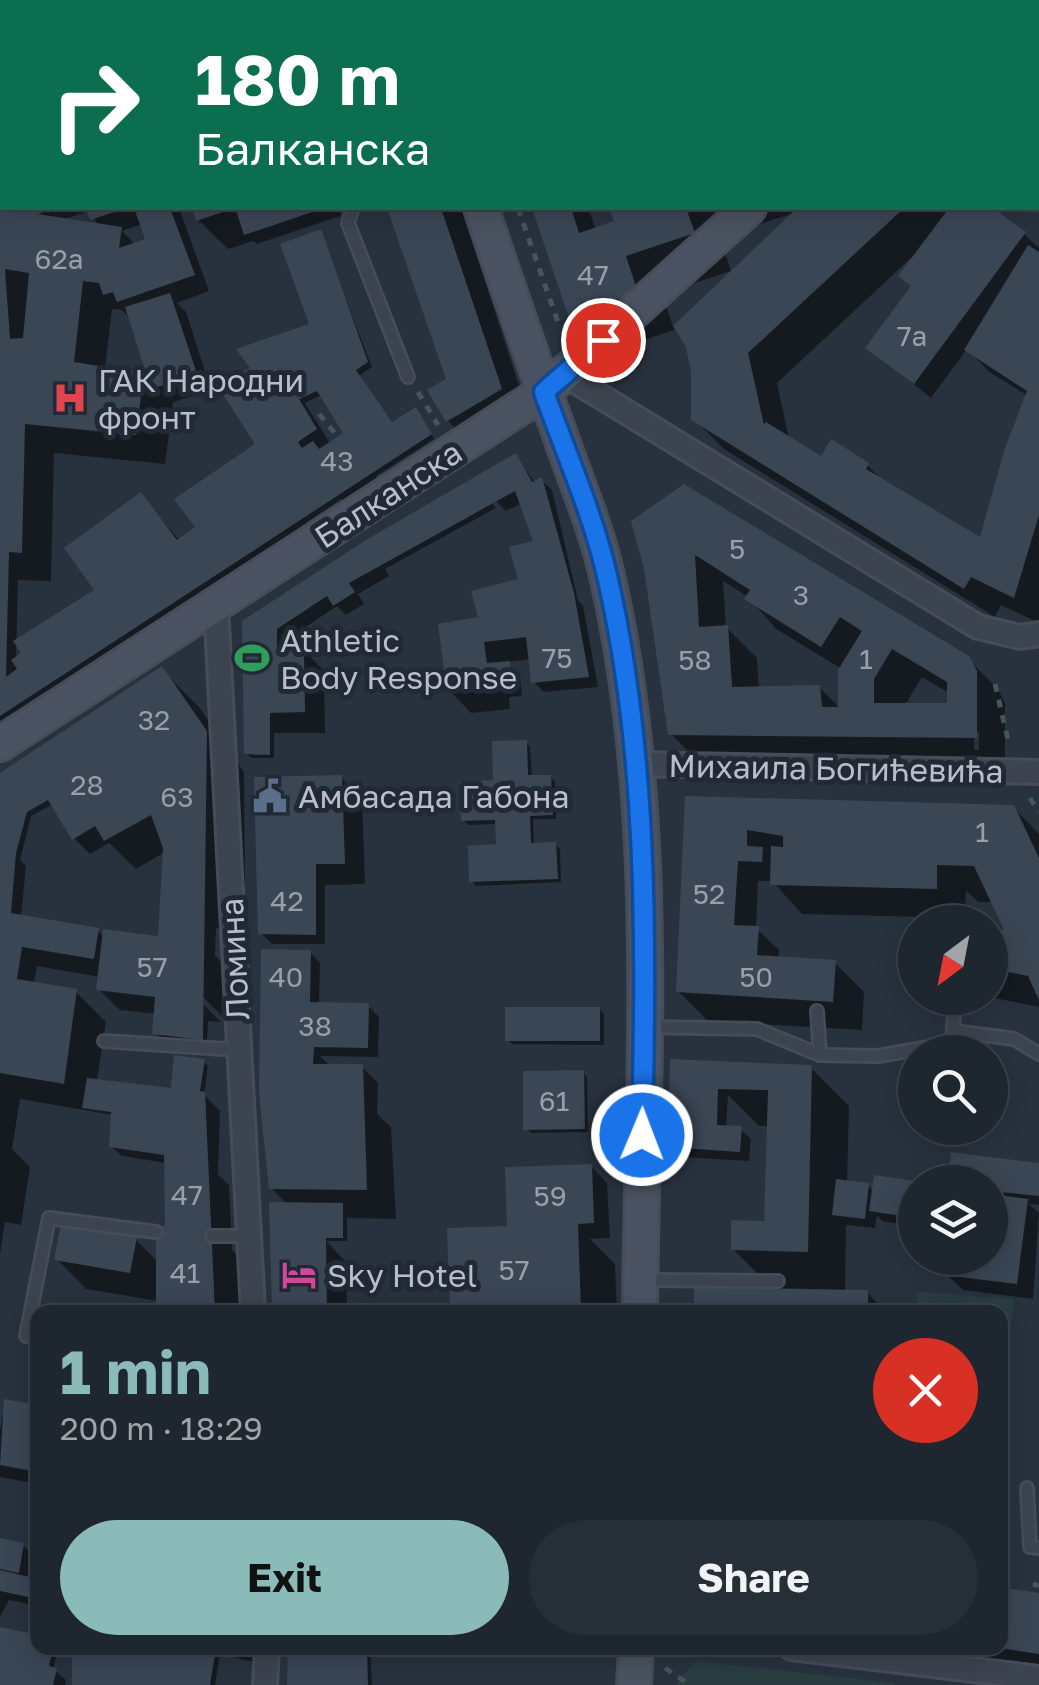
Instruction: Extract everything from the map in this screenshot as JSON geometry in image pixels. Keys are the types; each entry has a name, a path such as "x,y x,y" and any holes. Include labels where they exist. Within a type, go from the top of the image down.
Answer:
{"street":[{"path":"482,210 554,383 608,579 640,819 644,1027 640,1296"},
{"name":"Балканска","path":"0,744 554,383 746,210"},
{"path":"554,383 978,628 1020,636 1039,634"},
{"name":"Ломина","path":"216,605 252,1305"},
{"name":"Михаила Богићевића","path":"634,764 1039,772"},
{"path":"265,1685 267,1655"},
{"path":"634,1685 636,1655"},
{"path":"850,1655 1039,1678"}],"lane":[{"path":"352,210 348,222 408,377"},
{"path":"816,1011 820,1055"},
{"path":"644,1027 757,1028 820,1055 878,1056 952,1043 954,1015"},
{"path":"954,1031 1014,1039 1039,1054"},
{"path":"104,1040 239,1050"},
{"path":"32,1305 49,1218 156,1232"},
{"path":"212,1236 248,1236"},
{"path":"640,1296 778,1281"},
{"path":"26,1336 30,1315"},
{"path":"1027,1488 1030,1547 1039,1548"}],"path":[{"path":"519,210 559,325"},
{"path":"408,377 446,439"},
{"path":"319,414 338,437"},
{"path":"996,684 1010,744"},
{"path":"1028,795 1039,812"}],"shaded area":[{"path":"917,1292 1014,1299 1010,1337 1008,1305 916,1305"},
{"path":"696,1661 894,1683 894,1685 675,1685"}],"building":[{"path":"0,210 50,210 38,214 122,227 119,248 145,239 135,210 171,210 195,275 117,302 113,292 103,295 99,283 83,281 74,362 144,373 136,435 25,424 22,553 9,552 6,677 17,669 11,660 21,653 13,641 94,590 64,548 141,492 177,540 195,527 174,499 255,444 217,385 250,368 236,349 309,324 280,244 321,229 368,362 356,370 392,422 416,407 432,434 0,716","holes":["5,269 29,273 23,338 10,339","317,391 343,433 319,449 313,441 302,448 298,442 317,429 299,399"]},
{"path":"87,210 121,210 90,220"},
{"path":"193,210 229,210 196,221"},
{"path":"236,210 318,210 244,235"},
{"path":"388,210 442,210 502,389 446,422 427,390 446,379"},
{"path":"533,210 572,210 579,233 614,221 610,210 687,210 695,233 626,256 638,293 568,315"},
{"path":"795,210 902,210 748,353 764,425 766,422 821,456 831,439 869,463 866,469 980,537 1005,448 1027,391 964,350 1028,245 1039,252 1039,515 1014,598 971,577 964,589 691,420 691,372 686,347 673,326"},
{"path":"948,210 996,210 1026,232 914,384 865,348 911,286 898,276"},
{"path":"170,293 197,374 151,389 125,307"},
{"path":"516,453 532,482 542,477 574,593 589,677 531,683 526,637 484,642 487,663 510,661 513,686 447,692 438,624 478,617 471,591 518,579 509,547 533,541 515,491 349,583 355,592 333,606 327,596 277,629 277,647 304,647 305,712 270,713 270,755 244,754 242,621 366,540"},
{"path":"684,484 969,656 977,671 977,738 668,735 644,569 631,521","holes":["695,555 750,590 744,599 821,647 840,617 862,631 838,670 838,707 822,707 820,685 732,687 728,625 699,627","892,649 947,682 947,703 874,703 874,679"]},
{"path":"162,666 207,731 203,1040 152,1034 155,997 96,990 103,929 158,936 163,848 151,815 104,841 95,826 72,840 48,800 27,812 16,853 11,913 99,928 94,959 22,947 17,979 77,989 64,1084 0,1073 0,773"},
{"path":"527,740 528,775 551,775 553,815 530,816 531,843 556,842 558,879 469,882 468,846 496,844 495,820 461,821 459,782 493,780 492,741"},
{"path":"342,775 345,864 316,864 316,935 258,934 254,777"},
{"path":"685,796 1014,805 1039,858 1039,1000 1028,976 1008,972 1008,905 992,905 974,866 937,865 937,889 770,885 771,846 783,847 783,836 747,830 747,846 763,847 762,862 738,861 734,925 759,926 757,955 836,960 833,1002 676,992"},
{"path":"261,949 311,950 310,1002 369,1003 368,1048 314,1047 313,1064 363,1064 367,1190 269,1189 259,1093"},
{"path":"505,1007 600,1007 600,1041 505,1041"},
{"path":"174,1055 205,1059 200,1091 205,1092 215,1305 156,1305 156,1226 165,1226 164,1155 109,1147 111,1112 82,1108 87,1078 171,1088"},
{"path":"670,1059 812,1065 808,1252 731,1250 731,1220 764,1221 768,1090 718,1089 717,1125 742,1126 740,1152 668,1147"},
{"path":"584,1070 585,1129 523,1130 523,1071"},
{"path":"951,1152 1039,1163 1039,1196 1008,1193 1008,1165 950,1165"},
{"path":"592,1164 594,1223 578,1224 581,1305 450,1305 447,1228 507,1226 505,1167"},
{"path":"874,1175 898,1179 898,1215 869,1211"},
{"path":"836,1179 869,1183 865,1219 832,1215"},
{"path":"1008,1196 1028,1199 1017,1284 944,1275 1008,1275"},
{"path":"269,1202 343,1203 343,1238 326,1238 327,1305 272,1305"},
{"path":"61,1223 137,1237 130,1273 54,1260"},
{"path":"694,1287 868,1290 868,1305 694,1305"},
{"path":"4,1399 30,1404 30,1471 0,1465"},
{"path":"0,1538 24,1543 19,1573 0,1569"},
{"path":"0,1570 30,1577 30,1597 0,1591"},
{"path":"1008,1588 1039,1593 1039,1654 1008,1649"},
{"path":"0,1627 30,1633 30,1655 51,1655 49,1666 57,1668 53,1685 0,1685"},
{"path":"72,1655 215,1655 210,1685 72,1685"},
{"path":"288,1655 367,1655 368,1685 287,1685"}],"place":[{"name":"ГАК Народни фронт","path":"70,398"},
{"name":"Athletic Body Response","path":"252,658"},
{"name":"Амбасада Габона","path":"270,796"},
{"name":"Sky Hotel","path":"299,1275"}],"route":[{"path":"603,340 544,392 608,579 622,658 640,819 642,1135"}]}
